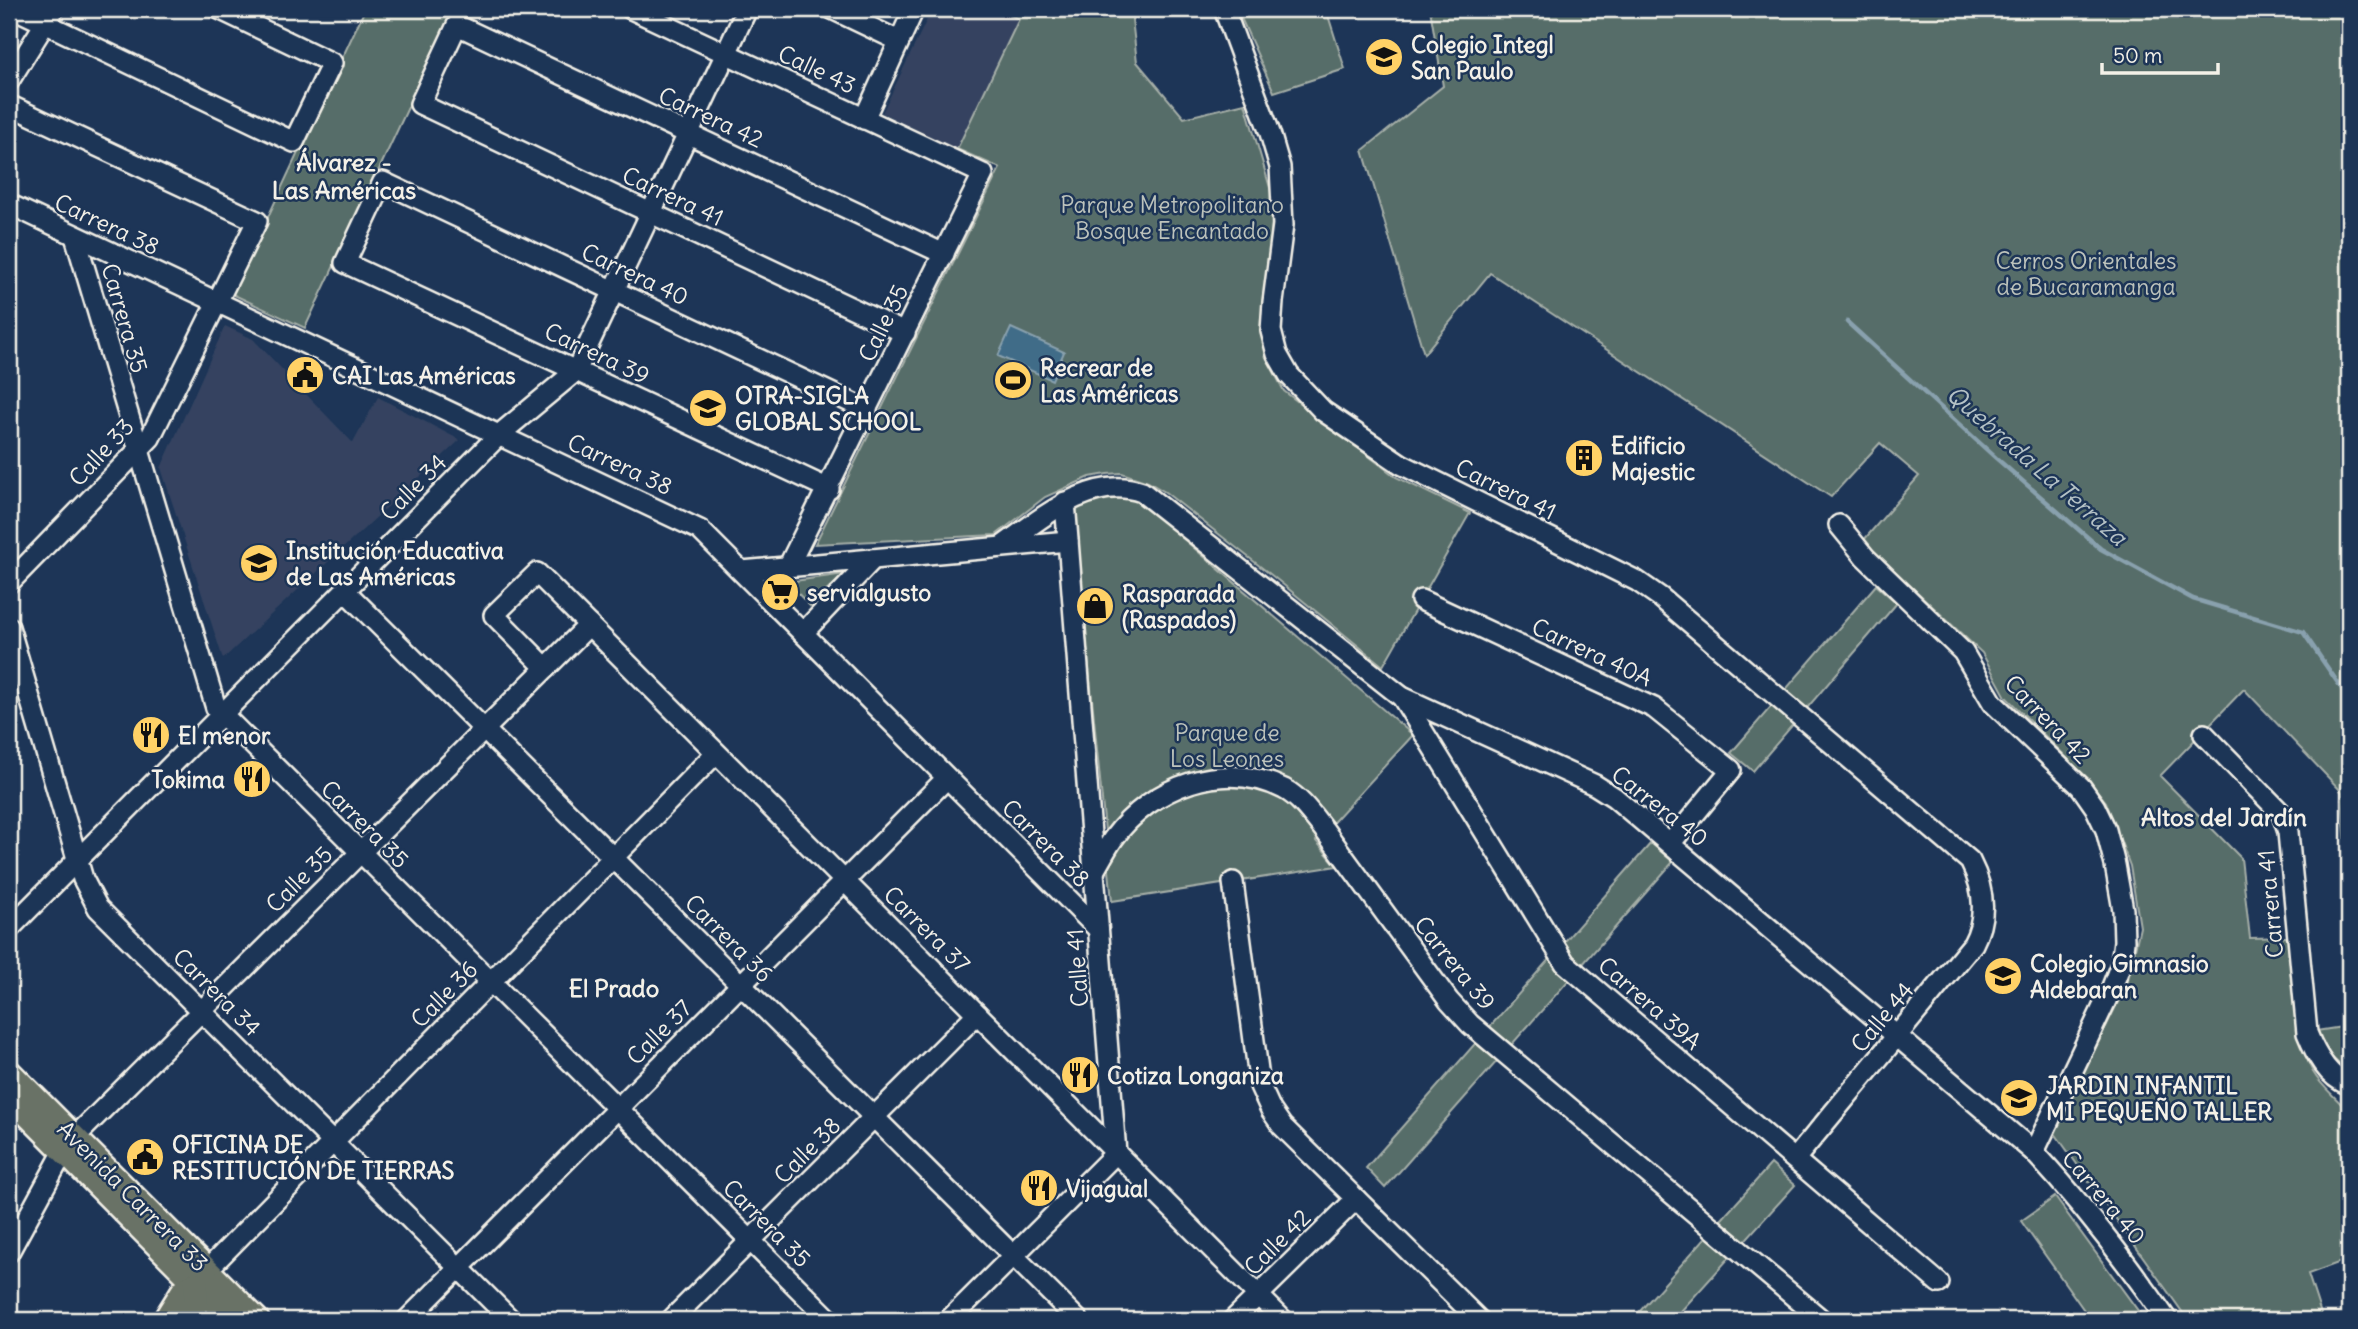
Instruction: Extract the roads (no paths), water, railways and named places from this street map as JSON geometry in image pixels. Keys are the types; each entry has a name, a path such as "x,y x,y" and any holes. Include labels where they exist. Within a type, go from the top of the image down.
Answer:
{"main road":[{"name":"Avenida Carrera 33","path":"9,1072 69,1144 202,1277 257,1320"},
{"name":"Avenida Carrera 33","path":"9,1096 69,1144"},
{"name":"Avenida Carrera 33","path":"202,1277 232,1320"},
{"path":"165,1320 183,1291 202,1277"},
{"path":"186,1320 196,1304 202,1277"}],"street":[{"path":"15,9 50,17 294,142 332,63 219,9"},
{"name":"Calle 43","path":"631,9 983,174"},
{"name":"Calle 34","path":"9,929 500,434 576,370 747,9"},
{"path":"831,9 899,41"},
{"path":"864,119 914,9"},
{"name":"Carrera 41","path":"1224,9 1280,167 1283,225 1272,331 1277,354 1289,375 1323,411 1401,464 1637,581 1660,597 1969,860 1979,879 1983,895"},
{"path":"9,81 50,17"},
{"name":"Carrera 42","path":"420,104 457,25 944,254"},
{"name":"Carrera 41","path":"420,104 905,333"},
{"name":"Calle 33","path":"9,105 257,221 155,431 139,452 9,583"},
{"name":"Calle 35","path":"788,567 983,174"},
{"name":"Carrera 40","path":"345,262 383,183 867,410"},
{"name":"Carrera 38","path":"9,204 691,525 710,538 946,779 1098,929"},
{"name":"Carrera 35","path":"75,236 208,690 221,716 830,1320"},
{"name":"Carrera 39","path":"345,262 828,489"},
{"name":"Carrera 40","path":"1001,547 1065,502 1121,487 1142,492 1402,697 1595,785 1614,797 2034,1152 2114,1244 2167,1320"},
{"name":"Calle 41","path":"1065,502 1116,1153"},
{"name":"Carrera 42","path":"1839,525 1865,557 1963,652 1993,703 2081,787 2106,830 2123,910 2124,941 2121,964 2034,1152"},
{"name":"Carrera 40","path":"742,571 1068,541"},
{"path":"803,634 873,559"},
{"name":"Carrera 37","path":"546,668 494,615 537,573 1283,1320"},
{"name":"Carrera 36","path":"345,591 1078,1320"},
{"name":"Carrera 40A","path":"1420,600 1654,708 1731,770 1670,844"},
{"name":"Calle 35","path":"9,1252 69,1144 589,625"},
{"name":"Carrera 34","path":"9,627 77,860 97,908 511,1320"},
{"name":"Carrera 39A","path":"1402,697 1565,963 1939,1283"},
{"name":"Carrera 41","path":"2204,734 2282,814 2288,832 2307,1033 2314,1052 2325,1067 2349,1085"},
{"name":"Calle 36","path":"202,1277 716,752"},
{"name":"Carrera 39","path":"1094,871 1113,838 1130,820 1156,798 1186,782 1222,776 1254,778 1285,789 1304,804 1449,1001 1470,1024 1822,1320"},
{"name":"Calle 37","path":"407,1320 946,779"},
{"path":"1233,882 1260,1086 1271,1110 1282,1126 1479,1320"},
{"name":"Calle 44","path":"1795,1159 1973,944 1979,932 1983,895"},
{"name":"Calle 38","path":"671,1320 977,1014"},
{"path":"949,1320 1116,1153"},
{"name":"Calle 42","path":"1233,1320 1356,1199"}],"waterway":[{"name":"Quebrada La Terraza","path":"1847,322 1996,458 2101,549 2193,599 2303,632 2349,699"}],"place":[{"name":"Colegio Integl San Paulo","path":"1384,57"},
{"name":"CAI Las Américas","path":"305,375"},
{"name":"Recrear de Las Américas","path":"1013,380"},
{"name":"OTRA-SIGLA GLOBAL SCHOOL","path":"708,408"},
{"name":"Edificio Majestic","path":"1584,458"},
{"name":"Institución Educativa de Las Américas","path":"259,563"},
{"name":"servialgusto","path":"780,592"},
{"name":"Rasparada (Raspados)","path":"1095,606"},
{"name":"El menor","path":"151,735"},
{"name":"Tokima","path":"252,779"},
{"name":"Colegio Gimnasio Aldebaran","path":"2003,976"},
{"name":"Cotiza Longaniza","path":"1080,1075"},
{"name":"JARDIN INFANTIL MI PEQUEÑO TALLER","path":"2019,1098"},
{"name":"OFICINA DE RESTITUCIÓN DE TIERRAS","path":"145,1157"},
{"name":"Vijagual","path":"1039,1188"}],"district":[{"name":"Álvarez - Las Américas","path":"344,176"},
{"name":"Altos del Jardín","path":"2224,817"},
{"name":"El Prado","path":"614,988"}],"park label":[{"name":"Parque Metropolitano Bosque Encantado","path":"1172,217"},
{"name":"Cerros Orientales de Bucaramanga","path":"2086,273"},
{"name":"Parque de Los Leones","path":"1227,745"}]}
